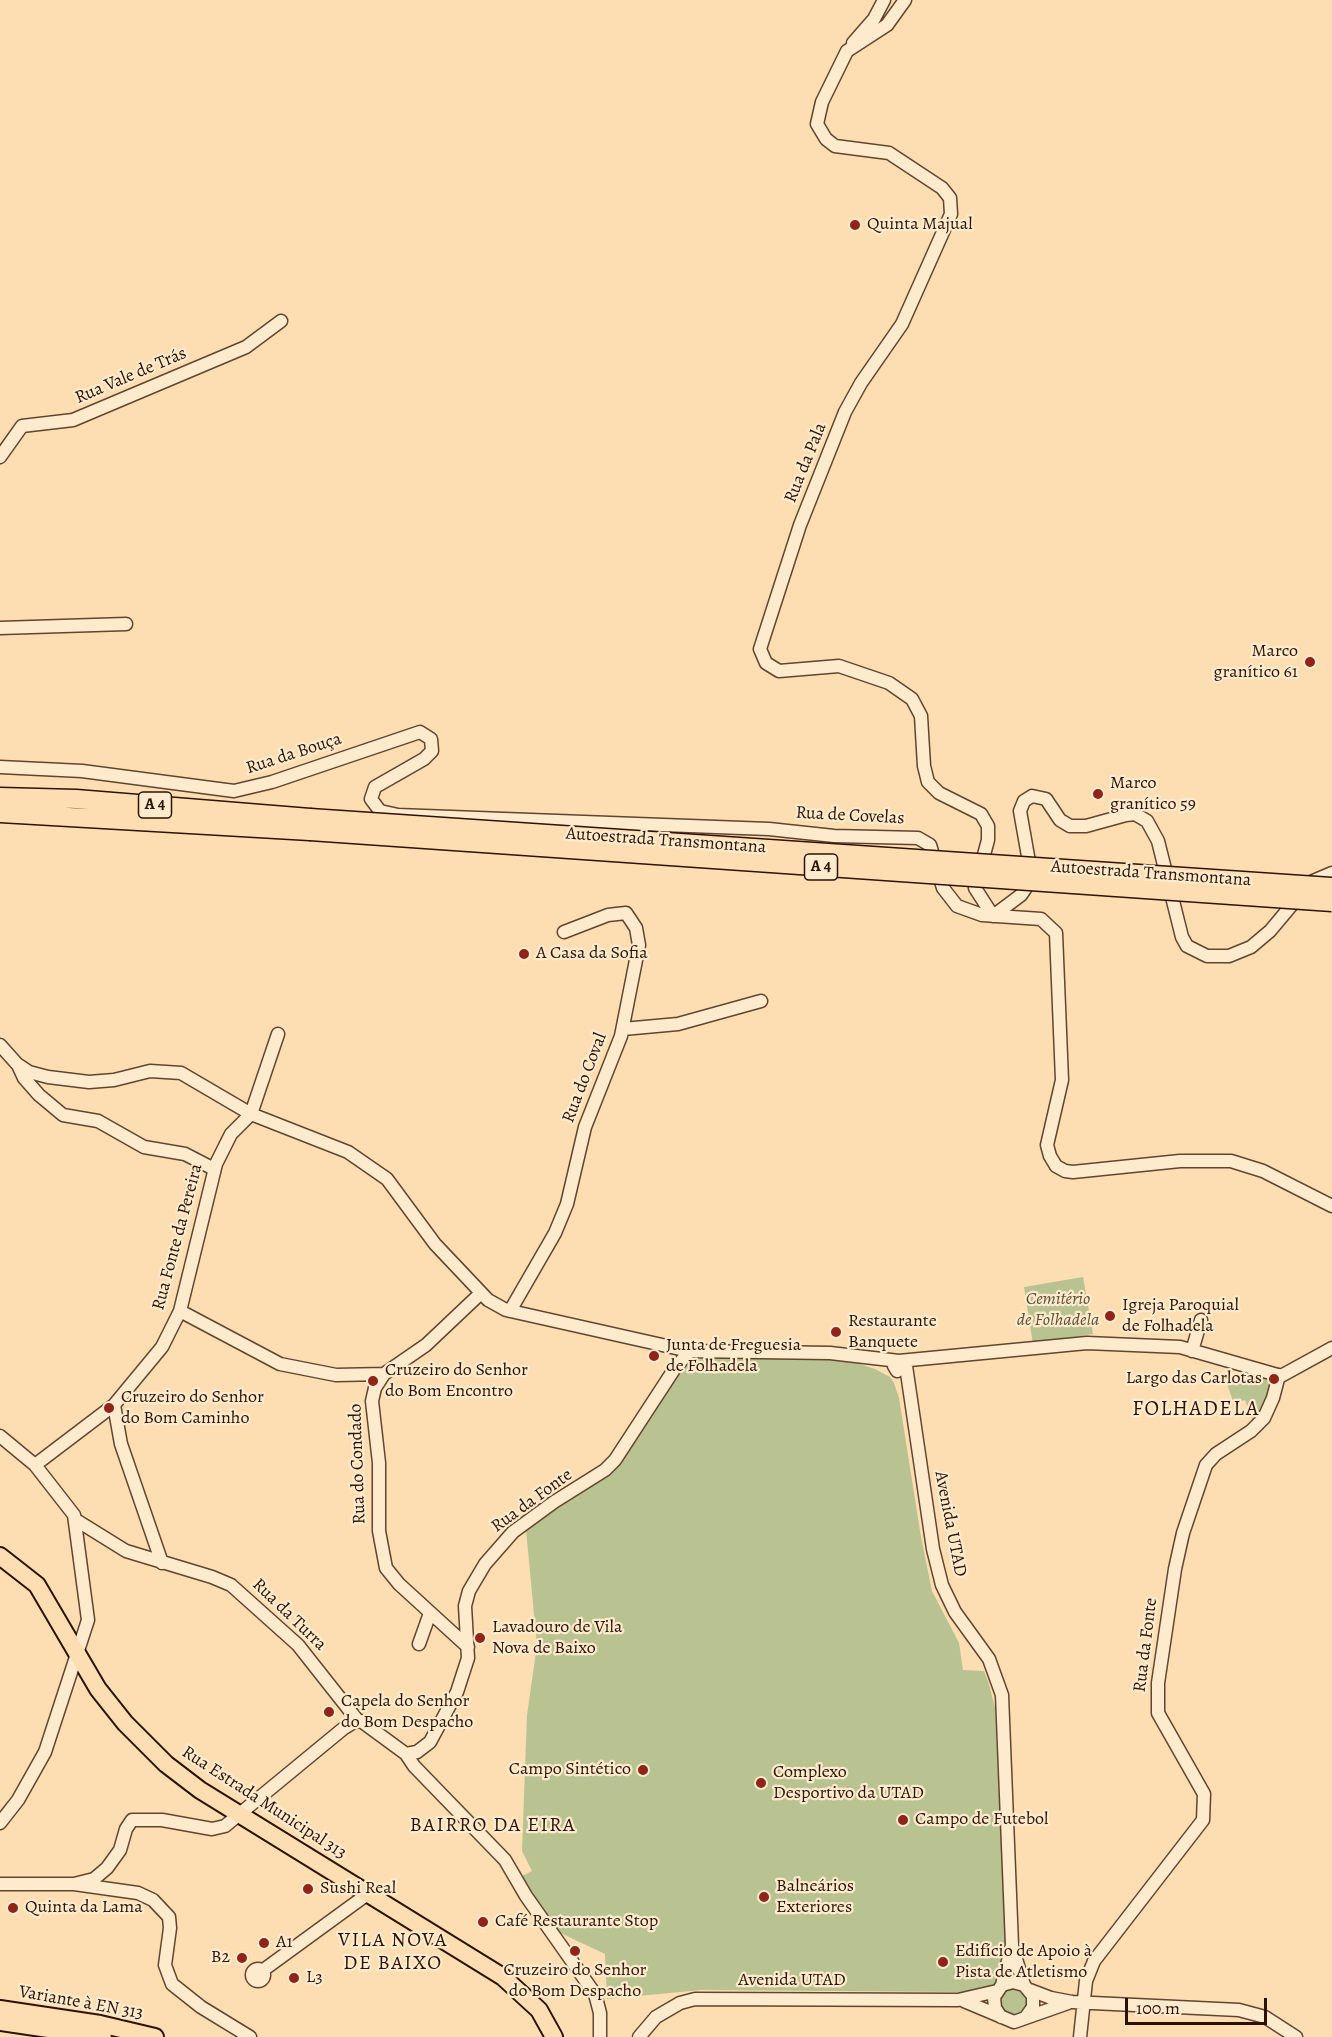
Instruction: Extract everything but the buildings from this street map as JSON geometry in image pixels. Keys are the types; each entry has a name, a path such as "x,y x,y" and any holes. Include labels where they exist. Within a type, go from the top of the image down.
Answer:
{"highway":[{"name":"Autoestrada Transmontana","path":"0,797 76,799 310,824 1332,902"},
{"name":"Autoestrada Transmontana","path":"0,813 310,824 1332,887"}],"main road":[{"name":"Rua Estrada Municipal 313","path":"0,1556 36,1585 98,1689 147,1747 183,1778 503,1977 544,2017 554,2037"},
{"name":"Rua Estrada Municipal 313","path":"533,2006 546,2037"},
{"name":"Variante à EN 313","path":"0,2010 110,2026 155,2037"},
{"name":"Variante à EN 313","path":"0,2022 103,2037"}],"street":[{"path":"851,47 874,19 884,0"},
{"path":"851,47 868,39 887,25 905,0"},
{"name":"Rua da Pala","path":"851,47 822,102 816,121 819,130 835,146 882,152 895,157 948,192 951,214 904,321 858,388 845,412 800,525 762,638 760,652 769,666 779,671 793,672 829,665 843,666 895,687 914,701 921,716 924,766 928,782 939,793 981,814 988,826 988,840 975,888 993,915"},
{"name":"Rua Vale de Trás","path":"0,457 22,426 73,420 242,349 281,321"},
{"path":"0,628 126,624"},
{"name":"Rua da Bouça","path":"0,767 76,771 234,791 258,787 413,734 424,733 433,742 430,754 378,785 372,792 372,801 377,809 398,815"},
{"path":"993,915 1021,895 1029,883 1032,873 1020,811 1024,801 1032,796 1046,799 1060,820 1070,826 1086,826 1135,814 1147,821 1154,830 1160,847 1182,938 1187,946 1207,956 1229,956 1251,946 1270,931 1311,882 1332,873"},
{"name":"Rua de Covelas","path":"398,815 912,837 930,845 943,888 952,902 971,912 1041,919 1056,933 1062,1080 1047,1146 1052,1161 1060,1170 1082,1171 1220,1159 1263,1171 1332,1206"},
{"name":"Rua do Coval","path":"510,1311 555,1233 564,1211 585,1126 614,1057 623,1029 627,997 639,945 638,935 630,916 626,913 616,913 564,932"},
{"path":"623,1029 678,1024 761,1001"},
{"path":"251,1114 278,1034"},
{"path":"0,1045 39,1095 63,1115 98,1120 144,1147 185,1154 214,1169"},
{"path":"17,1064 30,1072 48,1077 89,1082 114,1080 150,1071 181,1073 251,1114 332,1144 380,1173 399,1193 431,1239 496,1306 690,1351 830,1353 901,1365 918,1360 1079,1343 1172,1346 1279,1376 1285,1375 1332,1348"},
{"name":"Rua Fonte da Pereira","path":"35,1465 114,1405 156,1356 180,1311 214,1169 231,1134 251,1114"},
{"name":"Rua do Condado","path":"468,1647 394,1580 384,1561 379,1530 379,1463 373,1396 384,1374 426,1345 481,1293"},
{"path":"180,1311 280,1364 325,1374 356,1376 384,1374"},
{"path":"1192,1351 1201,1320"},
{"name":"Rua da Fonte","path":"406,1754 417,1752 436,1735 467,1664 465,1606 469,1591 485,1564 513,1532 606,1470 615,1460 675,1368 690,1351"},
{"name":"Avenida UTAD","path":"901,1365 907,1383 933,1549 942,1585 955,1612 989,1659 1002,1695 1012,1945 1034,2001 1026,2017 1014,2022 958,2000"},
{"path":"356,1376 367,1385 373,1396"},
{"name":"Rua da Fonte","path":"1080,2037 1078,2002 1094,1961 1203,1820 1204,1794 1158,1713 1158,1683 1175,1569 1183,1533 1206,1465 1216,1454 1251,1431 1264,1418 1279,1376"},
{"path":"114,1405 121,1444 162,1563"},
{"path":"0,1436 35,1465 76,1520 88,1620 87,1630 77,1651 65,1696 45,1752 18,1800 0,1823"},
{"name":"Rua da Turra","path":"76,1520 118,1548 212,1577 240,1592 298,1645 358,1721 406,1754 414,1766 509,1865 524,1893 595,1994 601,2016 600,2037"},
{"path":"419,1644 430,1613"},
{"path":"74,1884 94,1879 107,1868 120,1850 126,1830 132,1820 162,1820 212,1829 225,1826 344,1728 358,1721"},
{"path":"0,1884 74,1884 138,1893 153,1900 168,1917 170,1928 165,1965 172,1984 201,2007 250,2037"},
{"path":"262,1971 369,1893"},
{"name":"Avenida UTAD","path":"1002,2018 995,2008 1012,1945"},
{"name":"Avenida UTAD","path":"639,2037 656,2017 680,2003 695,1999 958,2000 1013,1982 1027,1988"},
{"path":"1027,1988 1051,1998 1078,2002 1233,2009 1265,2017 1290,2035"},
{"path":"1026,2017 1078,2002"}],"green space":[{"name":"Cemitério de Folhadela","path":"1083,1277 1093,1334 1033,1344 1024,1287"},
{"name":"Complexo Desportivo da UTAD","path":"817,1356 851,1361 875,1369 890,1377 894,1383 899,1398 932,1591 959,1643 963,1670 984,1671 989,1684 995,1708 1006,1950 997,1983 980,1990 958,1992 701,1990 607,1999 605,1954 552,1929 520,1877 532,1871 522,1851 527,1715 537,1645 526,1530 616,1467 629,1451 675,1377 689,1363 707,1357"},
{"path":"1250,1370 1266,1377 1272,1385 1265,1408 1253,1422 1245,1400 1234,1404 1226,1381 1249,1382"},
{"path":"1014,1988 1024,1992 1028,2002 1024,2012 1014,2016 1004,2012 1000,2002 1004,1992"}],"place":[{"name":"Quinta Majual","path":"855,225"},
{"name":"Marco granítico 61","path":"1310,662"},
{"name":"Marco granítico 59","path":"1098,794"},
{"name":"A Casa da Sofia","path":"524,954"},
{"name":"Igreja Paroquial de Folhadela","path":"1110,1316"},
{"name":"Restaurante Banquete","path":"836,1332"},
{"name":"Junta de Freguesia de Folhadela","path":"654,1356"},
{"name":"Largo das Carlotas","path":"1274,1379"},
{"name":"Cruzeiro do Senhor do Bom Encontro","path":"373,1381"},
{"name":"Cruzeiro do Senhor do Bom Caminho","path":"109,1408"},
{"name":"Lavadouro de Vila Nova de Baixo","path":"480,1638"},
{"name":"Capela do Senhor do Bom Despacho","path":"329,1712"},
{"name":"Campo Sintético","path":"643,1770"},
{"name":"Complexo Desportivo da UTAD","path":"761,1783"},
{"name":"Campo de Futebol","path":"903,1820"},
{"name":"Sushi Real","path":"308,1889"},
{"name":"Balneários Exteriores","path":"764,1897"},
{"name":"Quinta da Lama","path":"13,1908"},
{"name":"Café Restaurante Stop","path":"483,1922"},
{"name":"A1","path":"264,1943"},
{"name":"Cruzeiro do Senhor do Bom Despacho","path":"575,1951"},
{"name":"B2","path":"242,1958"},
{"name":"Edifício de Apoio à Pista de Atletismo","path":"943,1962"},
{"name":"L3","path":"294,1978"}],"district":[{"name":"FOLHADELA","path":"1196,1410"},
{"name":"BAIRRO DA EIRA","path":"493,1826"},
{"name":"VILA NOVA DE BAIXO","path":"393,1952"}]}
